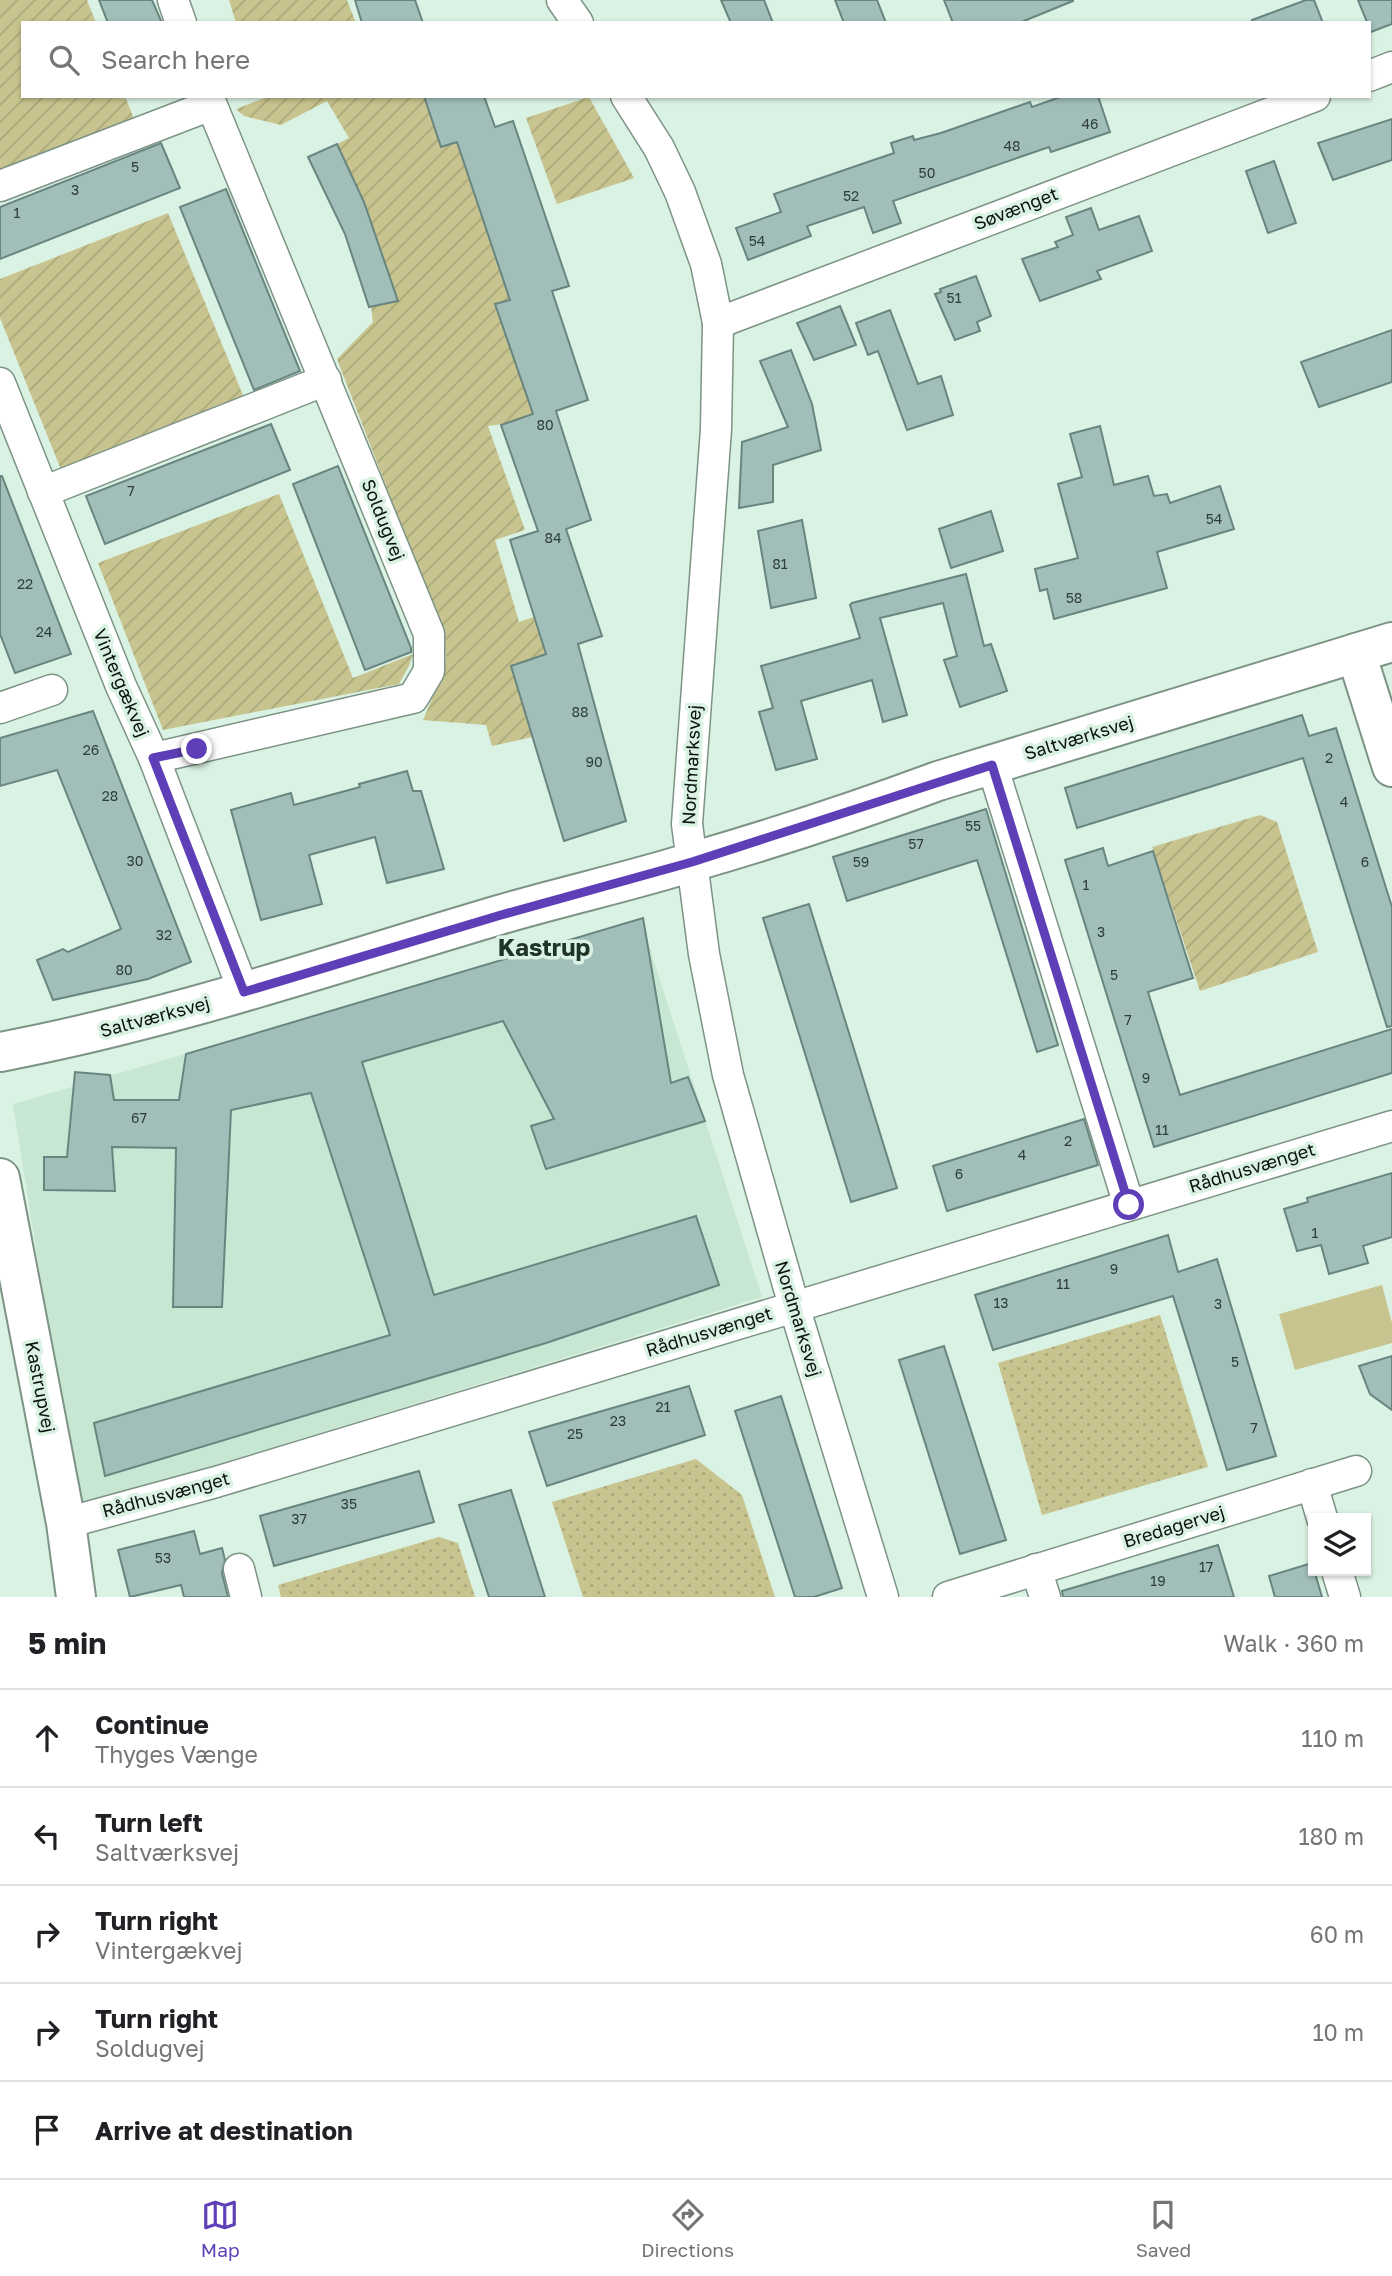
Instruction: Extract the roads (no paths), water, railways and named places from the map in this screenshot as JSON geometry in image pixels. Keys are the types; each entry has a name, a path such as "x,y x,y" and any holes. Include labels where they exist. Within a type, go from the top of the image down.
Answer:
{"street":[{"path":"173,0 180,21"},
{"path":"562,0 577,21"},
{"path":"1371,75 1392,67"},
{"name":"Nordmarksvej","path":"627,98 659,148 680,192 706,264 718,323 716,429 687,824 704,954 728,1075 794,1306 883,1597"},
{"name":"Søvænget","path":"718,323 1310,98"},
{"path":"0,186 210,101"},
{"name":"Soldugvej","path":"153,758 413,698 429,671 429,634 210,101"},
{"path":"43,492 326,380"},
{"name":"Vintergækvej","path":"0,383 121,686 153,758 244,992"},
{"name":"Saltværksvej","path":"0,1052 99,1032 692,862 992,765 1392,642"},
{"path":"1356,653 1392,767"},
{"path":"0,708 52,690"},
{"path":"992,765 1129,1205"},
{"name":"Rådhusvænget","path":"66,1522 216,1482 1392,1126"},
{"name":"Kastrupvej","path":"0,1178 66,1522 76,1597"},
{"name":"Bredagervej","path":"948,1597 1041,1583 1312,1484 1356,1471"},
{"path":"1312,1484 1321,1513"},
{"path":"1339,1576 1345,1597"}],"district":[{"name":"Kastrup","path":"544,948"}]}
